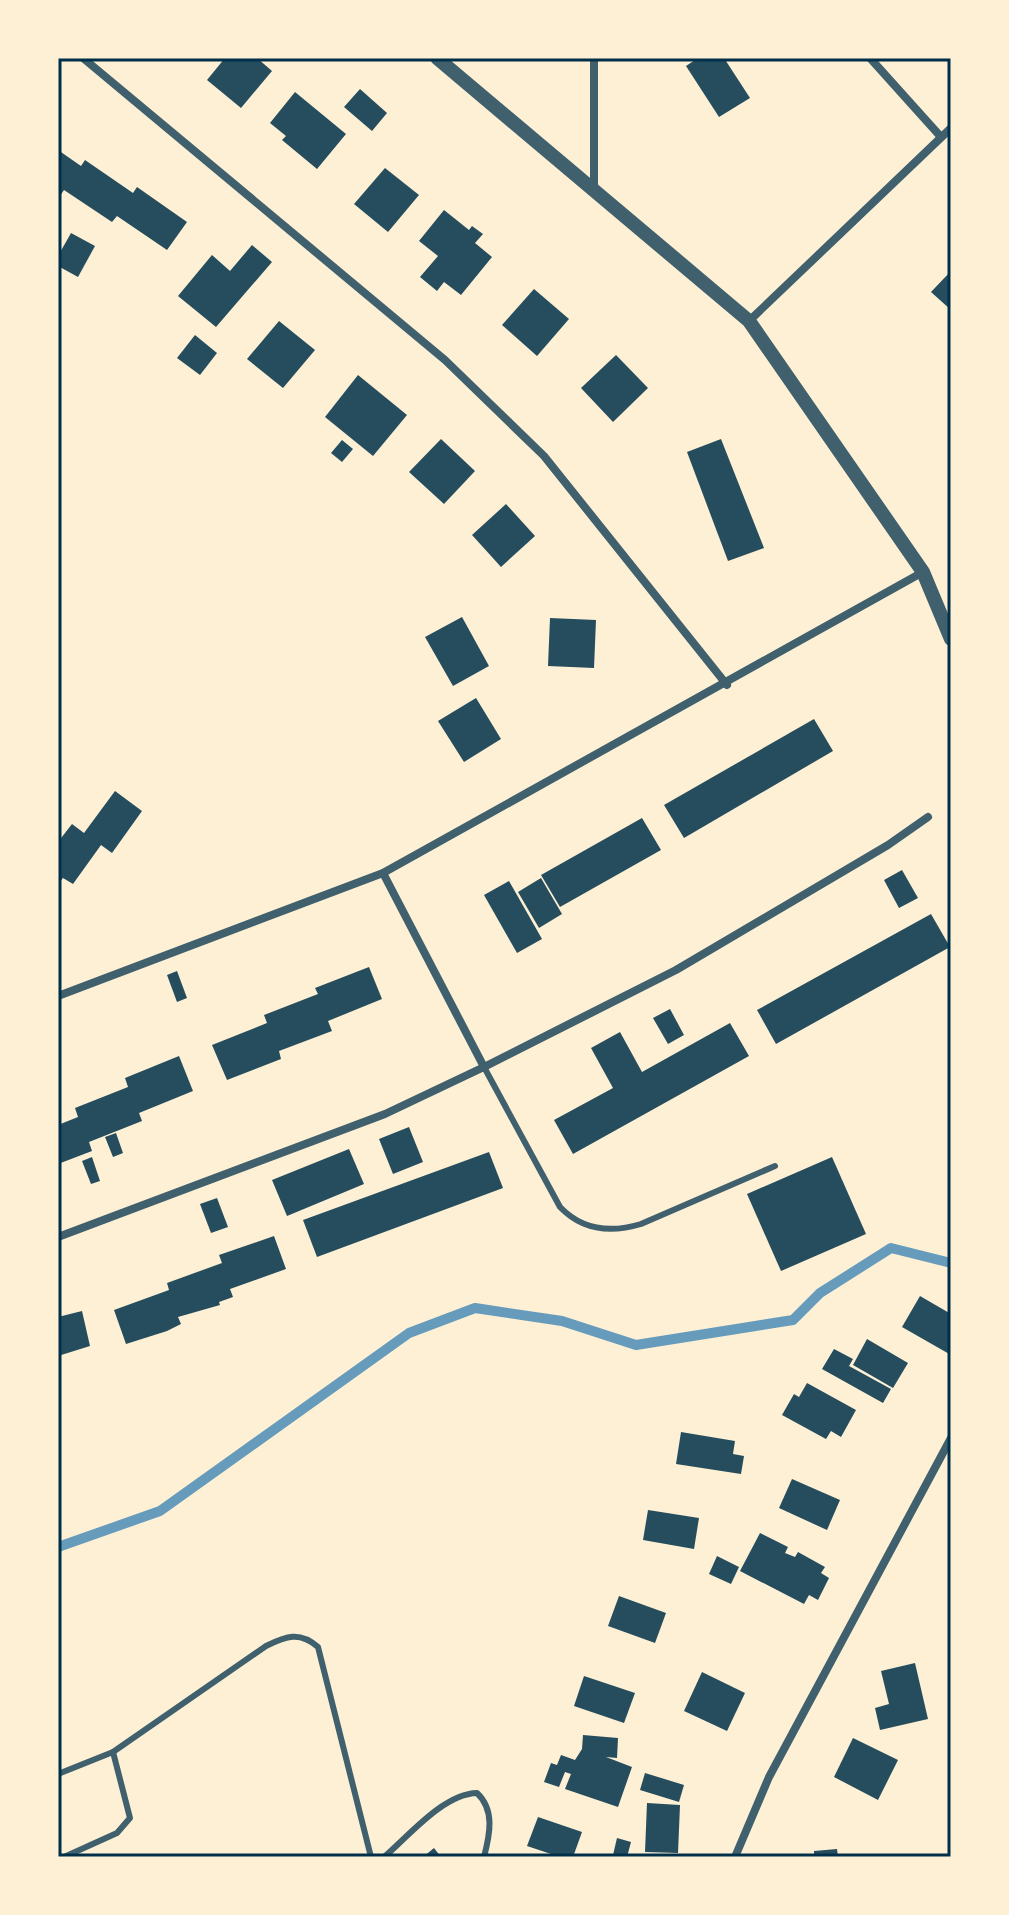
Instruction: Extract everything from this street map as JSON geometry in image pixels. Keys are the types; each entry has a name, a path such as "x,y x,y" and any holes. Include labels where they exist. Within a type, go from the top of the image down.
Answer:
{"street":[{"path":"83,58 433,350 544,456 727,685"},
{"path":"437,58 749,321 923,572 951,639"},
{"path":"594,58 594,191"},
{"path":"870,58 941,137"},
{"path":"749,321 951,128"},
{"path":"58,996 383,873 727,685 923,572"},
{"path":"58,1237 385,1114 484,1067 676,970 888,845 928,817"},
{"path":"383,873 484,1067"},
{"path":"735,1857 769,1777 951,1438"}],"lane":[{"path":"484,1067 560,1207 581,1223 622,1230 775,1166"},
{"path":"58,1774 113,1752 266,1646 289,1636 300,1636 318,1647 371,1857"},
{"path":"64,1857 117,1833 130,1818 113,1752"},
{"path":"384,1857 463,1793 477,1793 487,1803 490,1820 484,1857"}],"building":[{"path":"225,58 257,58 272,71 241,108 207,80"},
{"path":"698,58 724,58 750,98 719,117 686,66"},
{"path":"360,89 387,113 372,131 344,107"},
{"path":"295,92 346,134 317,169 282,140 286,136 270,123"},
{"path":"58,150 81,166 85,160 133,193 137,187 187,222 167,250 117,216 112,222 64,190 58,199"},
{"path":"385,168 419,195 388,232 354,204"},
{"path":"444,210 469,230 472,226 483,234 475,243 492,257 461,295 444,282 437,291 420,277 438,256 419,241"},
{"path":"71,233 95,246 78,277 58,266 58,256"},
{"path":"252,245 272,262 216,327 178,296 212,255 230,271"},
{"path":"951,271 951,310 931,292"},
{"path":"534,289 569,319 537,356 502,325"},
{"path":"279,321 315,350 283,388 247,359"},
{"path":"195,335 217,353 200,375 177,358"},
{"path":"616,355 648,388 613,422 581,388"},
{"path":"358,375 407,415 373,456 325,417"},
{"path":"441,439 475,471 444,504 409,472"},
{"path":"721,439 764,548 728,561 687,452"},
{"path":"342,440 353,449 342,462 331,453"},
{"path":"506,504 535,536 501,567 472,535"},
{"path":"462,617 489,666 453,686 425,637"},
{"path":"550,618 596,620 594,668 548,666"},
{"path":"476,698 501,739 464,762 438,721"},
{"path":"814,719 833,751 684,838 664,805"},
{"path":"115,791 142,811 112,853 101,845 73,884 63,878 58,884 58,842 72,824 84,833"},
{"path":"642,818 661,850 560,907 541,875"},
{"path":"902,870 918,898 899,908 884,880"},
{"path":"541,878 562,914 539,928 518,892"},
{"path":"509,881 542,939 517,953 484,895"},
{"path":"931,914 950,947 776,1044 757,1010"},
{"path":"369,967 382,999 328,1021 332,1031 279,1051 281,1059 227,1080 212,1045 267,1023 264,1015 318,994 315,988"},
{"path":"177,971 187,998 177,1002 167,975"},
{"path":"670,1009 684,1035 668,1044 653,1018"},
{"path":"730,1023 749,1056 573,1154 554,1120 613,1088 591,1048 620,1032 642,1072"},
{"path":"179,1056 193,1091 139,1113 142,1121 89,1142 92,1151 58,1164 58,1125 78,1117 75,1108 128,1087 125,1078"},
{"path":"409,1127 423,1162 393,1174 379,1139"},
{"path":"116,1133 123,1153 113,1157 105,1137"},
{"path":"349,1149 364,1184 287,1216 272,1180"},
{"path":"489,1152 503,1188 317,1257 303,1220"},
{"path":"92,1157 100,1181 91,1184 82,1161"},
{"path":"832,1157 866,1234 781,1271 747,1194"},
{"path":"217,1198 228,1227 211,1233 200,1204"},
{"path":"274,1236 286,1269 230,1289 233,1297 219,1302 220,1305 178,1317 181,1324 126,1344 114,1310 169,1290 167,1283 222,1263 219,1255"},
{"path":"920,1296 951,1314 951,1355 902,1327"},
{"path":"82,1311 90,1346 58,1356 58,1317"},
{"path":"867,1339 908,1363 893,1388 853,1365"},
{"path":"834,1349 853,1359 849,1366 891,1389 883,1403 822,1369"},
{"path":"807,1383 856,1410 841,1437 831,1431 826,1439 782,1415 794,1394 799,1397"},
{"path":"681,1432 735,1441 733,1454 744,1456 741,1474 676,1464"},
{"path":"792,1479 840,1500 827,1530 779,1508"},
{"path":"648,1510 699,1518 694,1549 643,1540"},
{"path":"760,1533 788,1547 785,1553 795,1557 798,1552 825,1567 821,1573 829,1578 818,1600 809,1595 804,1604 740,1571"},
{"path":"717,1556 739,1567 731,1584 709,1574"},
{"path":"619,1596 666,1613 655,1643 608,1626"},
{"path":"915,1663 928,1719 880,1730 875,1708 889,1704 881,1671"},
{"path":"702,1672 745,1693 727,1731 684,1711"},
{"path":"584,1676 635,1693 624,1723 574,1706"},
{"path":"583,1735 618,1738 617,1758 606,1757 632,1767 618,1807 565,1789 571,1774 565,1772 559,1787 544,1782 551,1763 557,1765 561,1755 575,1760 582,1749"},
{"path":"853,1738 898,1760 878,1800 834,1777"},
{"path":"645,1773 684,1785 679,1802 640,1790"},
{"path":"647,1803 680,1805 678,1853 645,1852"},
{"path":"538,1817 582,1832 573,1857 560,1857 527,1846"},
{"path":"617,1838 631,1842 627,1857 613,1855"},
{"path":"434,1848 441,1857 423,1857"},
{"path":"837,1849 838,1857 814,1857 814,1851"}],"waterway":[{"path":"58,1547 160,1511 409,1333 475,1308 562,1321 636,1345 793,1320 820,1293 891,1248 951,1263"}]}
